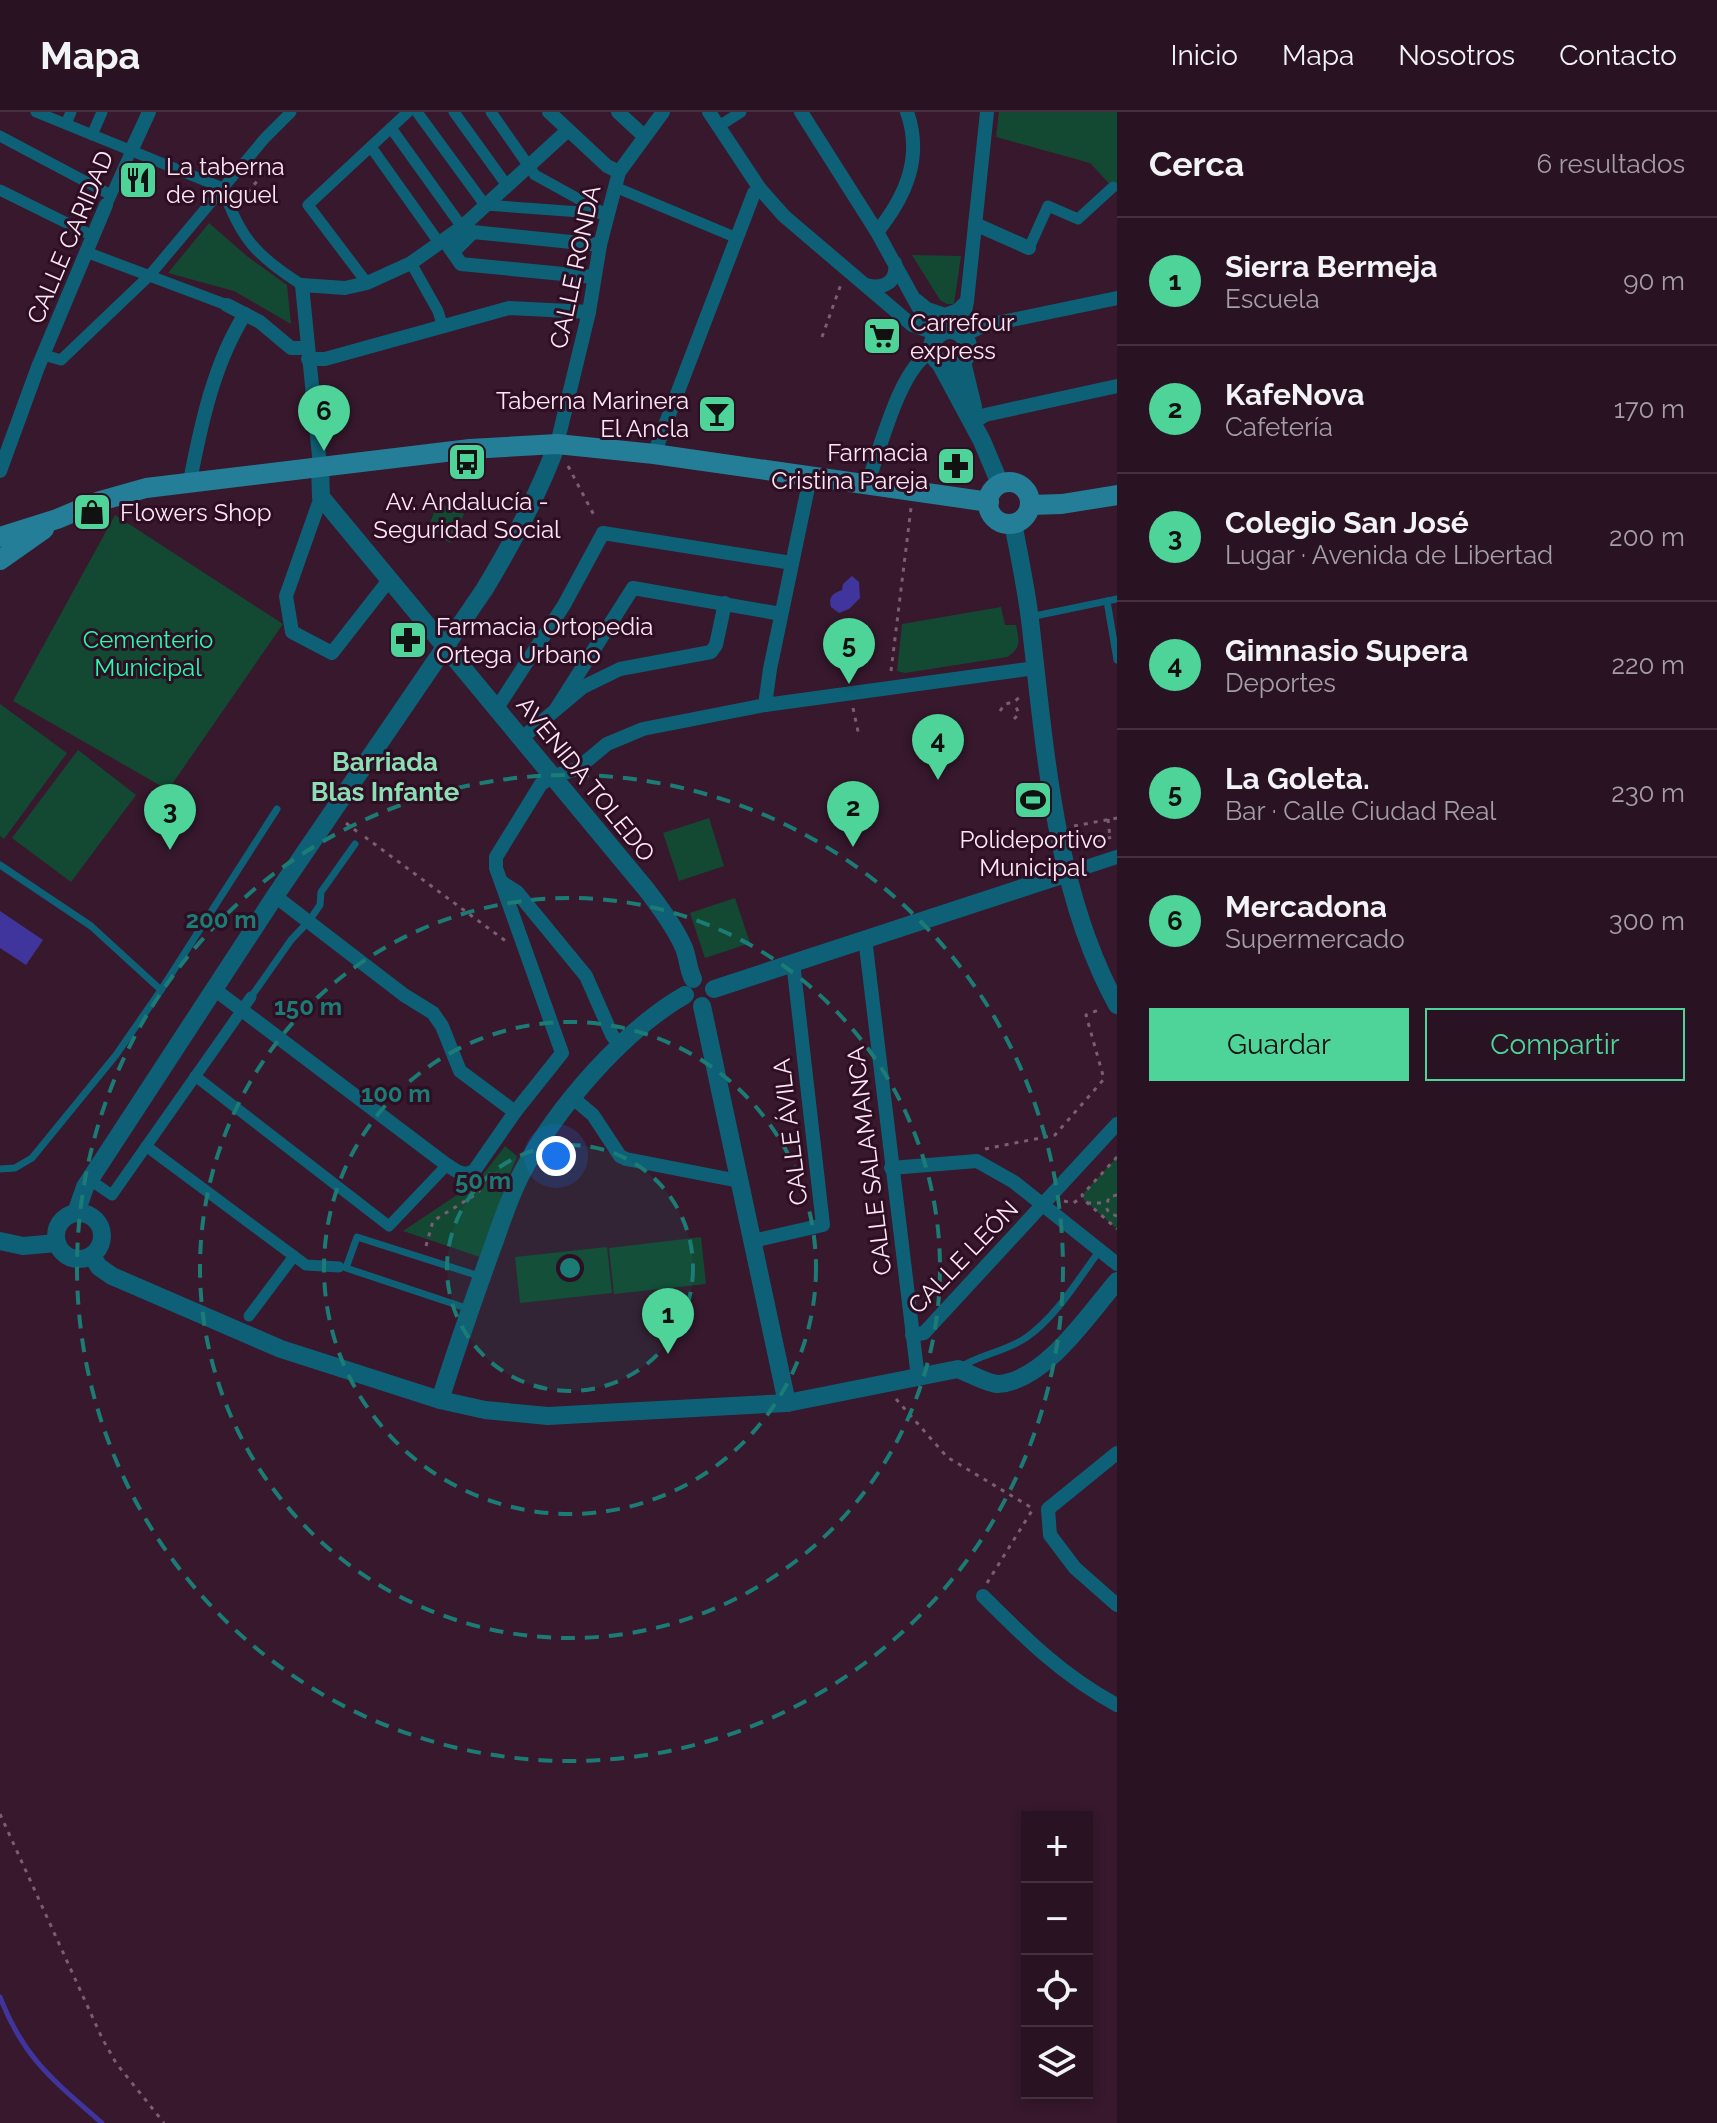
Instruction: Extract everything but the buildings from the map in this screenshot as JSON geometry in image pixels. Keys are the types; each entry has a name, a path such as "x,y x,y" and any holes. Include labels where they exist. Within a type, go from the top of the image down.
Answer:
{"main road":[{"path":"0,537 134,491 190,481 481,447 557,444 654,454 913,492 994,493 1018,484 1027,492 1030,505 1025,517 1013,523 996,518 994,493"},
{"path":"1030,505 1062,504 1117,495"},
{"path":"0,560 57,519"}],"street":[{"path":"36,112 223,188 243,235 268,264 302,285 345,288 367,283 473,232 600,245"},
{"path":"66,124 71,112"},
{"path":"92,135 102,112"},
{"name":"CALLE CARIDAD","path":"0,471 86,252 149,112"},
{"path":"44,355 61,360 149,276 265,138 291,112"},
{"path":"367,283 308,205 408,112"},
{"path":"417,112 485,205 608,214"},
{"path":"454,112 506,184"},
{"path":"491,112 535,175 608,214"},
{"path":"549,112 607,166 619,172"},
{"path":"618,112 644,136"},
{"name":"CALLE RONDA","path":"557,444 619,172 663,112"},
{"path":"709,112 760,189 784,216 912,325 944,341 968,346 962,362 994,493"},
{"path":"719,126 741,112"},
{"path":"801,112 944,341 982,441"},
{"path":"877,232 903,193 914,161 913,134 907,112"},
{"path":"962,362 951,366 944,341 967,301 987,112"},
{"path":"391,128 462,227"},
{"path":"446,246 506,184 568,130"},
{"path":"0,136 108,200"},
{"path":"371,147 461,264 594,277"},
{"path":"615,187 737,238"},
{"path":"975,224 1029,248 1048,206 1078,219 1113,187"},
{"path":"654,454 754,193 760,189"},
{"path":"0,190 93,236"},
{"path":"86,252 227,305 245,314 291,348 325,359 509,308 589,312"},
{"path":"866,285 875,287 891,281 895,275 895,262"},
{"path":"411,263 438,311 443,327"},
{"path":"302,285 321,497 286,596 292,632 332,653 389,580"},
{"path":"867,485 903,385 917,362 944,341 983,326 1117,298"},
{"path":"916,300 927,309 945,315 958,310 967,301"},
{"path":"190,481 215,380 233,333 245,314"},
{"path":"977,420 985,415 1117,386"},
{"path":"76,1213 90,1180 214,989 484,590 542,487 557,444"},
{"path":"765,705 810,478"},
{"name":"AVENIDA TOLEDO","path":"321,497 660,907 685,950 689,987"},
{"path":"1013,523 1068,873 1079,915 1101,975 1116,1004"},
{"path":"497,708 564,605 603,533 792,563"},
{"path":"0,537 0,546"},
{"path":"556,709 633,588 781,614"},
{"path":"522,738 583,687 620,669 711,652 716,645 725,603"},
{"path":"214,989 447,1165 462,1174 474,1171 515,1112 562,1053 496,868 496,857 541,784 577,769 607,744 643,729 765,705 1035,668"},
{"path":"714,989 1117,857"},
{"path":"502,882 517,892 586,976 620,1046"},
{"path":"275,896 404,995 433,1013 442,1026 460,1071 515,1112"},
{"name":"CALLE SALAMANCA","path":"865,938 918,1378"},
{"name":"CALLE ÁVILA","path":"753,1241 823,1225 793,962"},
{"path":"440,1400 470,1310 523,1171 573,1098 620,1046 689,987 706,978 714,989 713,998 702,1006 693,1005 689,987"},
{"path":"90,1180 112,1195 251,997"},
{"path":"702,1006 787,1403"},
{"path":"195,1076 389,1226 447,1165"},
{"path":"573,1098 593,1115 620,1156 739,1181"},
{"name":"CALLE LEÓN","path":"912,1335 924,1333 1117,1124"},
{"path":"146,1146 306,1265 339,1267"},
{"path":"891,1168 977,1161 1044,1204 1117,1264"},
{"path":"76,1213 90,1216 100,1225 103,1239 92,1256 78,1260 71,1259 60,1250 56,1235 62,1220 76,1213"},
{"path":"0,1241 23,1246 57,1243"},
{"path":"92,1256 99,1267 112,1276 281,1349 440,1400 485,1410 548,1416 787,1403 958,1369 978,1375 989,1383 999,1384 1034,1370 1060,1348 1117,1281"},
{"path":"249,1316 294,1256"},
{"path":"1117,1453 1048,1509 1050,1535 1075,1568 1117,1605"},
{"path":"983,1596 1051,1663 1083,1687 1117,1705"}],"lane":[{"path":"1030,617 1117,599"},
{"path":"1107,601 1117,660"},
{"path":"0,1169 15,1168 32,1158 116,1055 277,809"},
{"path":"251,997 320,905 321,892 355,844"},
{"path":"0,865 91,926 161,990"},
{"path":"470,1310 346,1268 357,1237 482,1277"},
{"path":"958,1369 1028,1337 1067,1294 1100,1250"}],"path":[{"path":"231,212 265,172"},
{"path":"822,337 842,280"},
{"path":"557,444 603,533"},
{"path":"889,689 913,492"},
{"path":"1000,711 1005,704 1014,702 1022,695"},
{"path":"1014,702 1019,714 1014,719"},
{"path":"852,705 859,736"},
{"path":"331,812 509,944 521,941"},
{"path":"1059,828 1117,818"},
{"path":"1108,819 1110,838"},
{"path":"1064,847 1117,836"},
{"path":"977,1161 982,1150 1055,1135 1095,1090 1104,1079 1086,1015 1116,1004"},
{"path":"1117,1157 1082,1195 1117,1229"},
{"path":"423,1258 433,1221 478,1193 486,1180"},
{"path":"1117,1195 1109,1197 1106,1203 1109,1213 1117,1216"},
{"path":"1087,1203 1106,1203"},
{"path":"889,1384 896,1401 947,1457 1033,1509 990,1576 983,1596"},
{"path":"0,1814 102,2038 116,2063 164,2123"}],"green space":[{"path":"999,112 1117,112 1117,192 1090,163 996,137"},
{"path":"209,223 287,285 291,324 234,291 168,273"},
{"path":"912,255 961,256 954,304 940,300"},
{"path":"438,502 464,514 450,543 428,528"},
{"name":"Cementerio Municipal","path":"115,515 283,624 168,790 13,701"},
{"path":"1001,607 1005,625 1016,625 1018,643 1012,654 905,673 897,671 902,624"},
{"path":"0,704 67,753 4,839 0,836"},
{"path":"78,750 136,795 71,882 12,838"},
{"path":"709,818 724,866 679,881 663,833"},
{"path":"735,898 750,943 705,958 690,913"},
{"path":"505,1146 517,1156 483,1258 403,1231 478,1181"},
{"path":"1117,1157 1117,1229 1082,1195"},
{"path":"701,1237 706,1284 614,1294 609,1248"},
{"path":"607,1247 612,1293 520,1303 515,1257"}],"shaded area":[{"path":"852,576 859,582 860,598 849,609 839,613 831,607 831,598 842,590 843,584"},
{"path":"0,911 43,940 26,965 0,948"}],"waterway":[{"path":"0,1997 30,2053 55,2081 102,2123"}],"place":[{"name":"La taberna de miguel","path":"138,180"},
{"name":"Carrefour express","path":"882,336"},
{"name":"Taberna Marinera El Ancla","path":"717,414"},
{"name":"Mercadona","path":"324,451"},
{"name":"Av. Andalucía - Seguridad Social","path":"467,462"},
{"name":"Farmacia Cristina Pareja","path":"956,466"},
{"name":"Flowers Shop","path":"92,512"},
{"name":"Farmacia Ortopedia Ortega Urbano","path":"408,640"},
{"name":"La Goleta.","path":"849,684"},
{"name":"Gimnasio Supera","path":"938,780"},
{"name":"Polideportivo Municipal","path":"1033,800"},
{"name":"KafeNova","path":"853,847"},
{"name":"Colegio San José","path":"170,850"},
{"name":"Sierra Bermeja","path":"668,1354"}],"district":[{"name":"Barriada Blas Infante","path":"385,777"}]}
